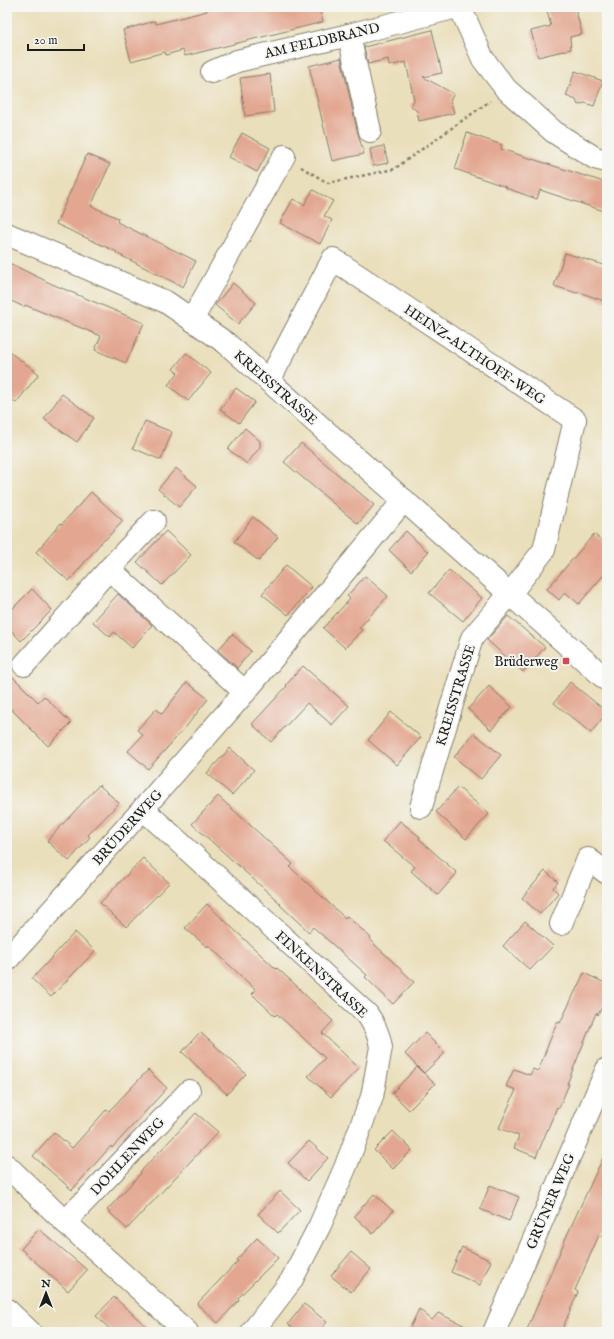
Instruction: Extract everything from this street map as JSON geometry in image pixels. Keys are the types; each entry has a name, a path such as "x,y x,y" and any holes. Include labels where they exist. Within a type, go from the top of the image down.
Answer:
{"street":[{"name":"AM FELDBRAND","path":"212,72 237,61 459,7 483,59 506,90 554,132 595,158 607,161"},
{"path":"348,35 370,131"},
{"path":"192,320 284,156"},
{"name":"KREISSTRASSE","path":"7,234 166,302 226,343 607,680"},
{"name":"HEINZ-ALTHOFF-WEG","path":"269,381 333,259 575,420 544,550 510,594"},
{"name":"BRÜDERWEG","path":"9,955 143,809 245,692 404,500"},
{"path":"24,665 154,521"},
{"path":"110,569 245,692"},
{"name":"KREISSTRASSE","path":"421,807 472,638 510,594"},
{"name":"FINKENSTRASSE","path":"143,809 367,1014 380,1040 381,1047 372,1097 345,1168 320,1224 291,1281 252,1332"},
{"path":"561,924 588,859 607,873"},
{"name":"GRÜNER WEG","path":"494,1332 607,1069"},
{"name":"DOHLENWEG","path":"65,1222 189,1091"},
{"path":"7,1166 65,1222 187,1332"},
{"path":"7,1310 30,1332"}],"path":[{"path":"284,156 328,183 394,169 506,90"}],"building":[{"path":"206,7 319,7 323,22 185,56 183,50 166,55 165,52 131,61 123,30 155,21 156,24 207,11"},
{"path":"546,7 575,7 582,34 570,37 571,49 538,57 531,31 551,26"},
{"path":"432,30 442,73 423,77 454,94 450,100 454,113 419,121 417,111 411,106 414,100 406,62 389,66 388,59 368,64 364,47"},
{"path":"341,58 364,154 332,161 309,66"},
{"path":"575,71 603,81 594,106 585,103 578,105 576,100 566,96"},
{"path":"270,74 274,112 245,116 240,78"},
{"path":"242,133 270,148 257,172 229,157"},
{"path":"467,133 502,145 501,149 607,183 607,212 540,190 537,199 455,169"},
{"path":"384,146 388,163 373,166 370,149"},
{"path":"87,154 110,164 91,206 118,218 117,222 196,261 183,287 116,253 117,252 56,224"},
{"path":"313,190 333,201 324,216 332,220 320,244 280,223 293,199 304,205"},
{"path":"565,253 607,266 607,302 579,292 577,293 554,286"},
{"path":"7,262 52,284 144,323 126,363 95,350 101,336 25,305 24,307 7,299"},
{"path":"233,283 256,303 238,324 215,305"},
{"path":"7,350 39,374 16,403 7,396"},
{"path":"186,353 211,373 188,401 168,385 178,373 173,369"},
{"path":"236,388 255,402 239,423 220,409"},
{"path":"62,394 94,418 77,442 44,419"},
{"path":"145,421 172,432 161,460 133,448"},
{"path":"245,428 260,441 260,447 247,464 228,449"},
{"path":"301,443 374,505 358,524 284,462"},
{"path":"176,468 197,486 179,507 158,489"},
{"path":"91,492 123,521 105,540 104,539 69,581 36,552"},
{"path":"253,517 278,537 259,561 234,542"},
{"path":"166,531 191,555 162,585 137,562"},
{"path":"406,531 428,552 411,571 389,550"},
{"path":"594,534 607,545 607,571 579,604 565,592 559,600 547,589"},
{"path":"286,565 312,587 288,615 262,594"},
{"path":"449,570 482,598 463,621 429,593"},
{"path":"365,576 388,596 359,628 362,630 345,648 323,628 350,599 347,596"},
{"path":"32,589 52,610 21,641 7,626 7,614"},
{"path":"118,594 152,625 132,648 114,632 110,637 93,622"},
{"path":"508,616 545,647 523,672 487,640"},
{"path":"232,634 251,651 237,668 218,650"},
{"path":"303,666 349,706 332,725 307,703 271,742 252,724"},
{"path":"7,671 38,702 44,696 71,723 48,746 7,705"},
{"path":"187,682 208,699 185,728 148,769 128,751 143,735 137,730 156,709 162,714"},
{"path":"570,682 607,712 591,733 554,703"},
{"path":"489,686 512,707 491,730 468,709"},
{"path":"391,712 421,737 397,765 368,740"},
{"path":"474,733 501,755 481,779 454,757"},
{"path":"230,748 254,770 232,795 207,773"},
{"path":"99,785 119,803 88,835 90,837 69,861 47,841"},
{"path":"458,787 489,814 466,839 436,812"},
{"path":"218,796 293,864 290,867 345,918 347,916 371,938 370,940 414,982 393,1004 365,977 367,975 313,927 309,932 280,905 281,904 192,824"},
{"path":"400,821 420,837 419,839 457,873 438,895 411,871 415,867 383,841"},
{"path":"143,858 169,883 126,927 100,903"},
{"path":"545,871 558,882 553,888 558,893 540,914 522,898"},
{"path":"207,904 333,1021 322,1033 359,1068 331,1097 308,1076 325,1058 277,1014 275,1016 252,994 256,990 208,945 207,947 185,928"},
{"path":"525,921 553,946 530,970 503,946"},
{"path":"75,932 95,951 51,997 32,979"},
{"path":"584,973 607,984 607,997 598,1015 596,1013 567,1084 569,1084 559,1108 557,1107 536,1157 514,1148 519,1136 499,1128 516,1090 506,1086 514,1069 530,1075 533,1069 538,1071 557,1022 560,1023"},
{"path":"200,1032 246,1074 227,1094 182,1052"},
{"path":"425,1033 445,1053 424,1073 405,1054"},
{"path":"417,1067 435,1084 409,1110 392,1093"},
{"path":"148,1070 167,1088 112,1148 111,1146 72,1190 33,1156 54,1132 72,1148 107,1109 109,1111"},
{"path":"196,1113 218,1132 127,1229 107,1210 141,1173 140,1172"},
{"path":"393,1131 412,1150 393,1169 374,1150"},
{"path":"309,1141 328,1158 307,1181 288,1163"},
{"path":"607,1149 607,1229 603,1237 599,1235 575,1290 578,1292 561,1332 526,1332 568,1233"},
{"path":"490,1185 519,1197 509,1221 480,1209"},
{"path":"280,1191 300,1210 278,1233 258,1214"},
{"path":"374,1194 393,1211 373,1234 354,1216"},
{"path":"39,1229 87,1270 68,1291 21,1249"},
{"path":"257,1238 278,1258 238,1298 239,1300 218,1323 197,1304 238,1261 236,1260"},
{"path":"462,1247 491,1261 480,1285 451,1272"},
{"path":"351,1252 371,1269 351,1292 331,1276"},
{"path":"114,1297 152,1332 113,1332 96,1316"},
{"path":"304,1304 327,1322 318,1332 297,1332 288,1324"},
{"path":"419,1309 432,1320 438,1313 478,1332 408,1332"}],"place":[{"name":"Brüderweg","path":"566,661"}]}
